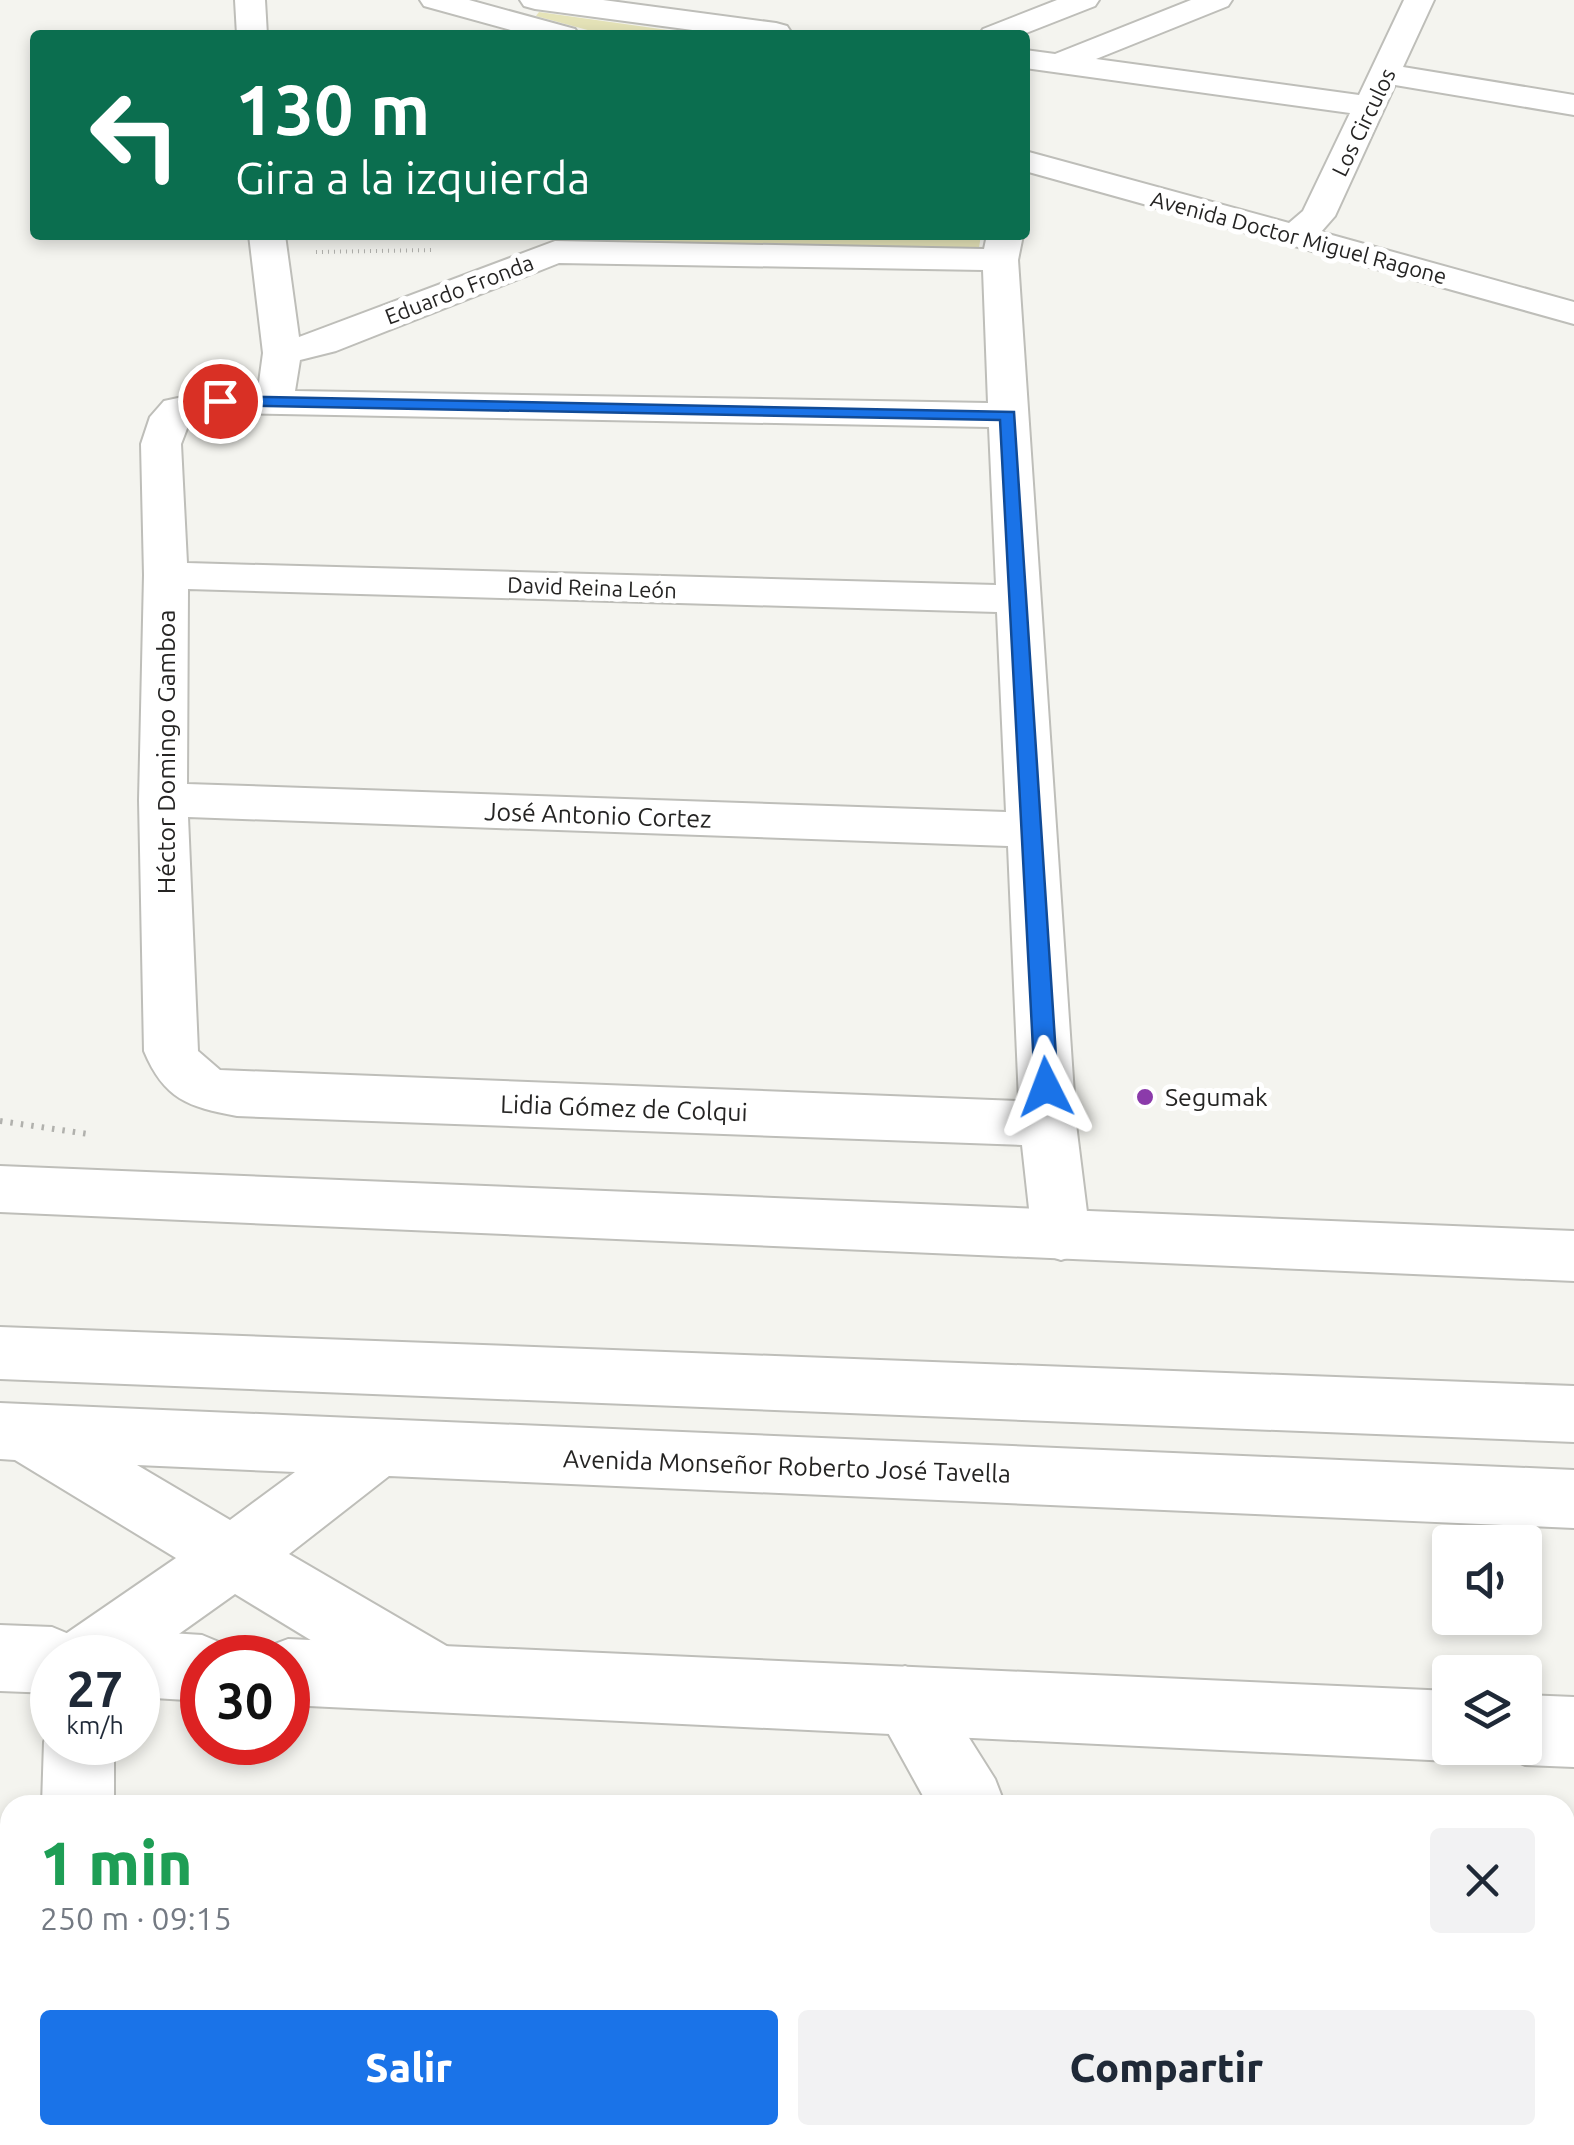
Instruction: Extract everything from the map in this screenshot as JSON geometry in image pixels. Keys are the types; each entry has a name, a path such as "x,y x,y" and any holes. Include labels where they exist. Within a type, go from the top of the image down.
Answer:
{"main road":[{"path":"250,0 252,30"},
{"path":"435,0 546,30"},
{"path":"536,0 781,26"},
{"path":"1010,30 1084,0"},
{"path":"1060,63 1217,0"},
{"name":"Los Circulos","path":"1296,237 1318,216 1368,106 1388,74 1419,0"},
{"path":"1030,60 1276,97 1368,106"},
{"path":"1388,74 1574,105"},
{"name":"Avenida Doctor Miguel Ragone","path":"1030,162 1574,312"},
{"path":"267,244 282,353 274,402 1008,416"},
{"name":"Eduardo Fronda","path":"282,353 323,343 552,244 1002,248"},
{"path":"1002,248 1017,598 1048,1124 1061,1236"},
{"name":"Héctor Domingo Gamboa","path":"200,1088 178,1071 171,1051 162,800 166,575 161,444 170,417 178,409 220,401 274,402"},
{"name":"David Reina León","path":"166,575 1017,598"},
{"name":"José Antonio Cortez","path":"162,800 1033,830"},
{"name":"Lidia Gómez de Colqui","path":"200,1088 237,1095 1048,1124"},
{"path":"0,1189 1574,1256"},
{"path":"0,1353 1574,1414"},
{"path":"12,1432 234,1556 438,1679"},
{"name":"Avenida Monseñor Roberto José Tavella","path":"12,1432 1574,1499"},
{"path":"121,1635 376,1449"},
{"path":"0,1658 30,1659"},
{"path":"310,1673 1432,1725"},
{"path":"906,1700 963,1795"},
{"path":"1542,1731 1574,1732"},
{"path":"78,1795 79,1765"}],"path":[{"path":"267,244 435,250"}],"shaded area":[{"path":"539,12 667,30 588,30 536,16"},
{"path":"590,240 980,240 978,254 600,244"}],"place":[{"name":"Segumak","path":"1145,1097"}],"route":[{"path":"220,401 1008,416 1046,1087"}]}
